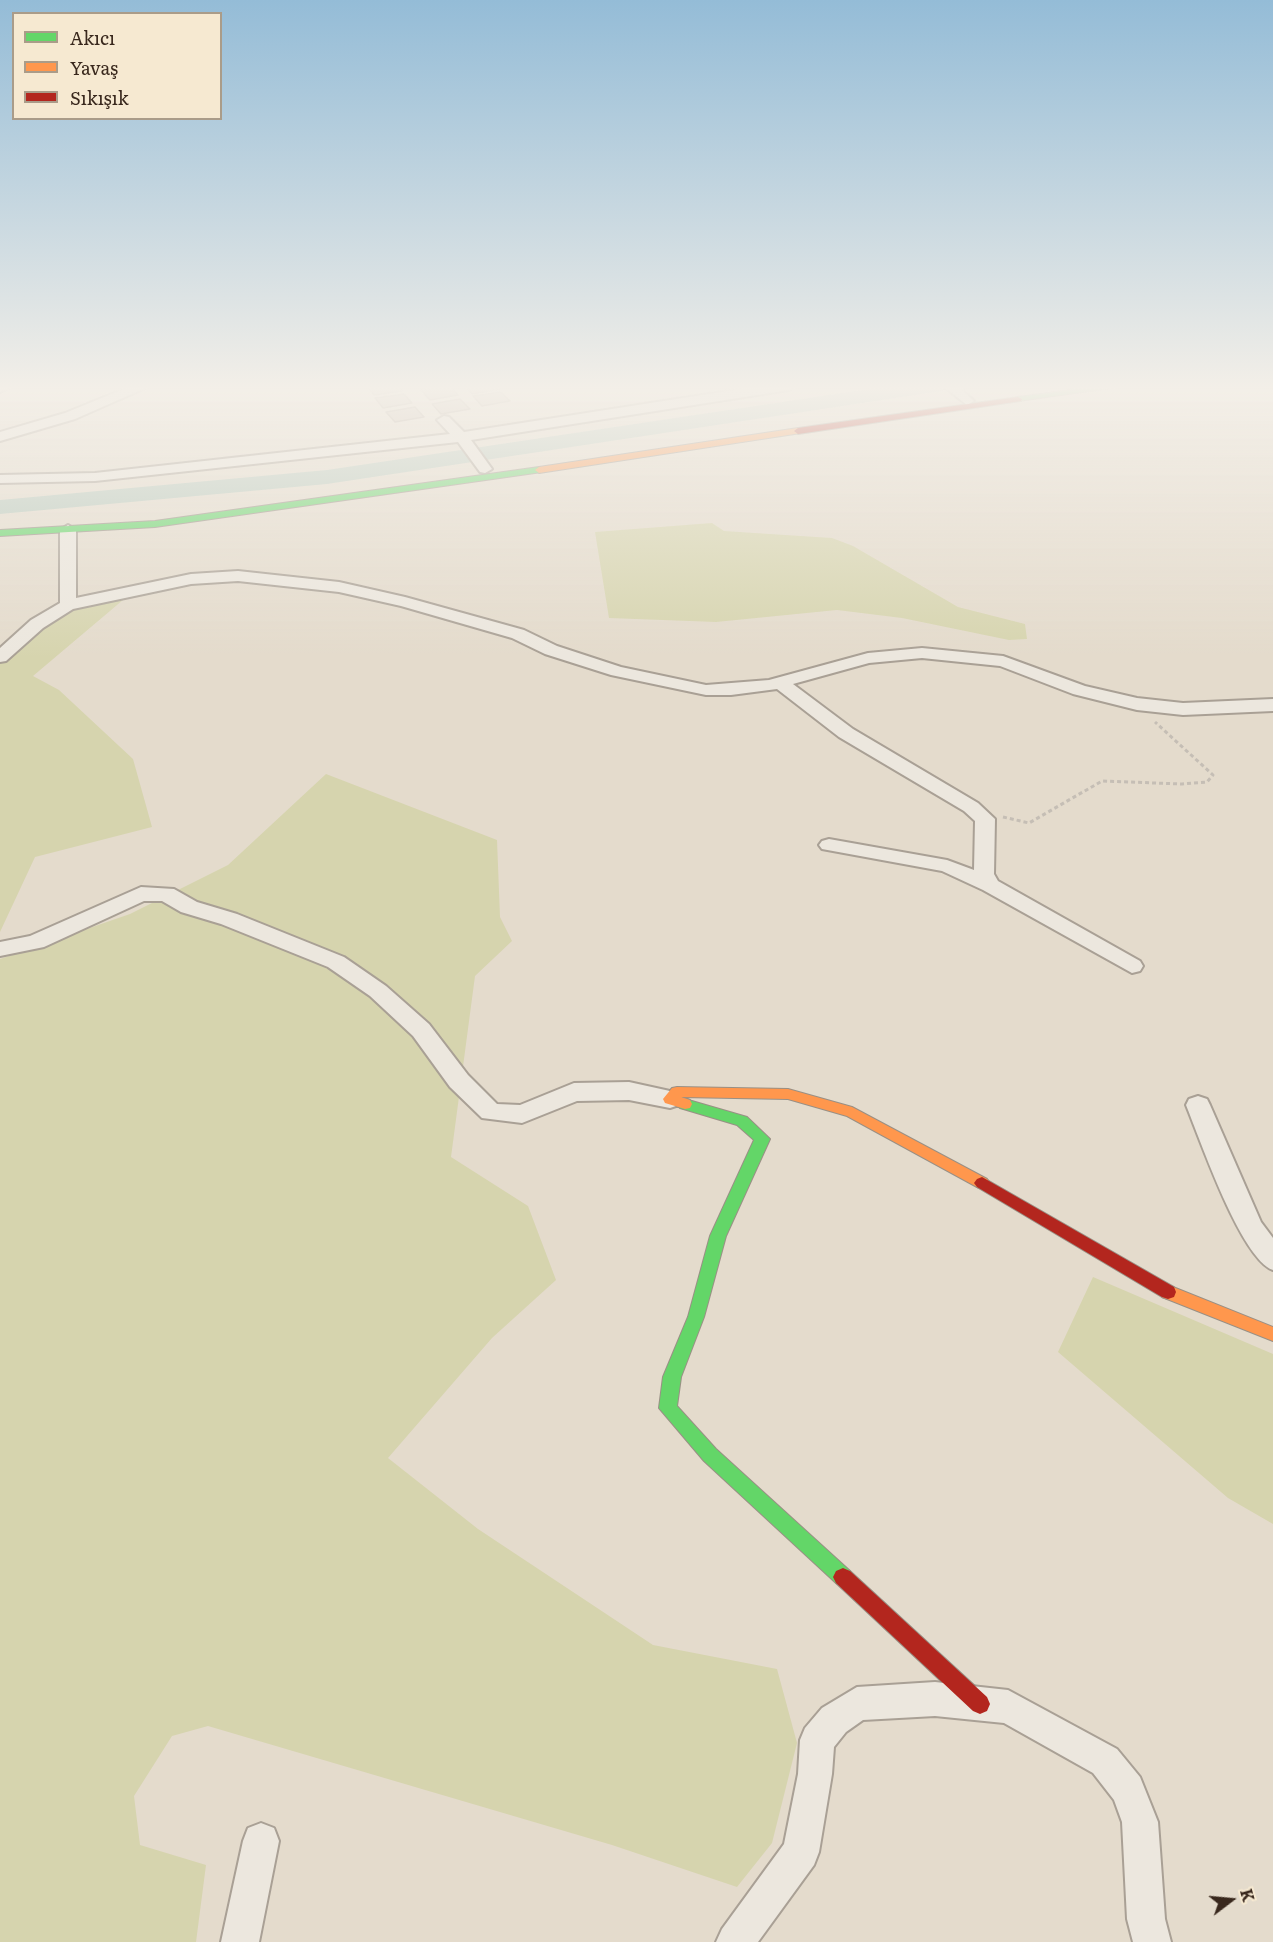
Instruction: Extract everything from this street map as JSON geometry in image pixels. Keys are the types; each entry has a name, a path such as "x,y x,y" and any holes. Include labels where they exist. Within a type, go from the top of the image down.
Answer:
{"main road":[{"path":"0,522 241,505 422,477"},
{"path":"0,533 155,524 489,477"},
{"path":"980,1704 710,1455 668,1408 672,1377 696,1317 718,1236 762,1139 742,1120 670,1100 677,1092 788,1094 852,1112 994,1190 1175,1296 1273,1334"}],"street":[{"path":"0,479 99,477"},
{"path":"68,530 66,557 68,606"},
{"path":"0,657 37,624 68,606 191,579 238,576 339,587 405,602 518,634 551,650 595,664 673,684 731,690 779,682 868,658 922,653 956,654 1003,661 1079,690 1144,705 1183,709 1266,706 1273,723"},
{"path":"779,682 846,733 985,819 984,874 990,885"},
{"path":"829,845 946,866 990,885 1132,966"},
{"path":"0,949 36,942 141,894 166,894 189,907 229,919 336,962 378,991 421,1030 459,1081 491,1112 522,1114 574,1092 629,1091 670,1100"},
{"path":"1198,1105 1250,1227 1273,1259"},
{"path":"735,1942 801,1852 815,1774 818,1740 834,1720 857,1704 935,1699 1008,1707 1105,1761 1128,1789 1140,1822 1146,1918 1152,1942"},
{"path":"240,1942 261,1841"}],"path":[{"path":"979,814 1029,823 1102,781 1182,784 1207,782 1213,775 1143,711 1144,705"}],"shaded area":[{"path":"712,523 724,531 832,538 853,546 958,607 1025,624 1027,639 1009,640 902,618 837,610 716,622 609,618 595,532"},
{"path":"123,600 33,676 59,690 133,759 152,827 35,857 0,932 0,664 39,629 70,610"},
{"path":"326,774 497,840 500,917 512,941 475,976 451,1157 528,1206 556,1280 492,1338 388,1458 478,1529 653,1645 777,1669 797,1743 772,1843 737,1887 612,1845 208,1726 172,1736 134,1796 140,1845 206,1865 196,1942 0,1942 0,959 130,914 228,865"},
{"path":"1093,1277 1273,1354 1273,1524 1228,1498 1058,1352"}],"waterway":[{"path":"0,507 329,477"}],"traffic: fast":[{"path":"0,533 155,524 492,477"},
{"path":"685,1104 742,1121 762,1139 718,1236 696,1317 672,1377 668,1408 710,1455 843,1577"}],"traffic: slow":[{"path":"685,1104 670,1099 677,1092 788,1094 852,1112 982,1183"},
{"path":"1168,1292 1273,1334"}],"traffic: jam":[{"path":"982,1183 1168,1292"},
{"path":"843,1577 980,1704"}]}
